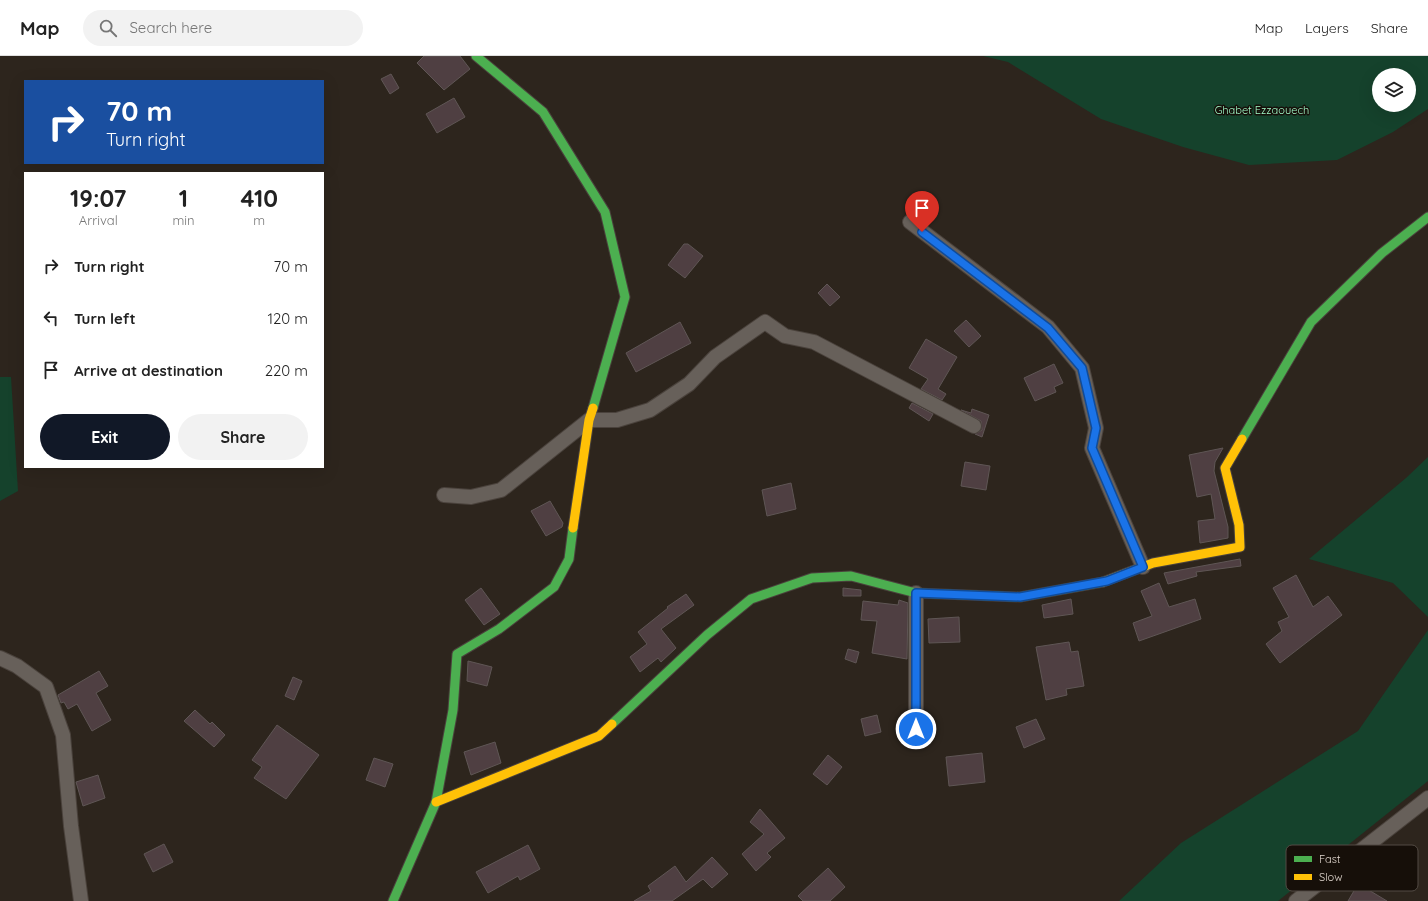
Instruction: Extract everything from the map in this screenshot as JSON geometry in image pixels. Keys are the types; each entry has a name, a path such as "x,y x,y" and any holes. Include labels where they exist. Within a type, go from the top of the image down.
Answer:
{"street":[{"path":"393,901 436,802 453,710 457,654 499,629 554,587 569,559 589,420 625,297 605,212 543,112 476,56"},
{"path":"436,802 599,736 707,635 751,599 812,578 851,576 916,593 1020,597 1107,581 1153,563 1240,546 1239,525 1225,468 1311,322 1382,252 1428,217"},
{"path":"910,222 1048,328 1082,368 1096,428 1092,448 1143,567"},
{"path":"444,495 471,497 501,490 589,420 617,420 650,410 689,384 715,357 765,322 785,336 814,342 974,426"},
{"path":"916,593 916,729"},
{"path":"0,658 16,666 46,687 63,734 71,826 81,901"},
{"path":"1368,845 1428,798"},
{"path":"1296,901 1309,891"}],"green space":[{"name":"Ghabet Ezzaouech","path":"983,56 1428,56 1428,109 1393,132 1337,160 1249,165 1183,147 1101,119 1008,62"},
{"path":"0,377 11,377 18,491 0,501"},
{"path":"1428,457 1428,617 1393,583 1309,559 1406,478"},
{"path":"1428,630 1428,781 1348,845 1286,845 1286,891 1290,891 1278,901 1119,901 1181,843 1358,731"}],"building":[{"path":"424,56 460,56 470,69 444,90 417,63"},
{"path":"391,74 399,88 390,94 381,79"},
{"path":"454,98 465,117 437,133 426,114"},
{"path":"684,244 688,244 703,256 685,278 668,265"},
{"path":"827,284 840,297 830,306 818,293"},
{"path":"966,320 981,336 969,347 954,331"},
{"path":"680,322 691,343 636,372 626,353"},
{"path":"926,339 957,357 938,389 946,394 942,400 921,389 928,379 909,368"},
{"path":"1054,364 1063,383 1054,387 1056,392 1035,401 1024,378"},
{"path":"912,403 933,414 929,421 909,408"},
{"path":"972,409 989,415 982,437 975,434 982,430 981,421 961,410 971,413"},
{"path":"1223,448 1215,462 1214,471 1228,527 1228,538 1200,543 1198,521 1215,519 1211,494 1197,497 1189,455"},
{"path":"965,462 990,466 986,490 961,486"},
{"path":"791,483 796,509 767,516 762,490"},
{"path":"550,501 563,523 562,527 546,536 531,511"},
{"path":"1240,559 1241,566 1196,572 1197,576 1168,584 1164,573"},
{"path":"1296,575 1313,607 1328,596 1342,615 1280,663 1266,644 1282,631 1278,622 1289,617 1273,588"},
{"path":"1159,583 1169,607 1195,599 1201,619 1139,641 1133,623 1152,616 1141,591"},
{"path":"481,588 500,614 484,625 465,600"},
{"path":"843,588 861,590 861,596 843,596"},
{"path":"686,594 694,605 661,629 676,648 661,662 658,658 640,672 630,657 647,644 638,632 668,608 667,607"},
{"path":"1071,599 1073,614 1044,618 1042,605"},
{"path":"899,600 908,603 907,659 872,653 877,621 861,620 863,601 898,605"},
{"path":"959,617 960,642 929,643 928,619"},
{"path":"1069,642 1071,652 1078,651 1084,686 1066,689 1067,695 1046,700 1036,647"},
{"path":"848,649 859,652 856,663 845,659"},
{"path":"468,661 492,667 487,686 467,681"},
{"path":"99,671 108,686 96,693 111,720 92,731 77,704 68,709 64,702 61,703 58,695"},
{"path":"293,677 302,681 294,700 285,696"},
{"path":"195,710 210,724 212,722 225,735 214,747 184,721"},
{"path":"877,715 881,732 865,736 861,719"},
{"path":"1036,719 1045,739 1024,748 1016,727"},
{"path":"277,725 319,755 286,799 254,778 262,767 252,760"},
{"path":"495,742 501,763 471,775 464,752"},
{"path":"982,753 985,782 949,786 946,757"},
{"path":"828,755 842,767 827,785 813,774"},
{"path":"374,758 393,764 385,787 366,780"},
{"path":"98,775 105,798 83,806 76,782"},
{"path":"760,809 785,838 767,853 771,857 756,871 742,854 764,834 750,822"},
{"path":"164,844 173,862 153,872 144,854"},
{"path":"528,845 540,869 520,880 518,876 488,893 476,872"},
{"path":"712,857 728,874 712,888 703,879 672,901 634,901 651,891 648,886 675,866 686,882"},
{"path":"828,868 845,887 830,901 803,901 798,896"},
{"path":"1354,891 1370,891 1387,901 1348,901"}],"traffic: fast":[{"path":"476,56 543,112 605,212 625,297 593,408"},
{"path":"1242,439 1311,322 1382,253 1428,217"},
{"path":"393,901 436,802 453,710 457,654 499,629 554,587 569,559 573,528"},
{"path":"612,724 707,635 751,599 812,578 851,576 916,593 1020,597 1103,582"}],"traffic: slow":[{"path":"573,528 589,420 593,408"},
{"path":"1103,582 1153,563 1240,547 1239,525 1225,468 1242,439"},
{"path":"436,802 599,736 612,724"}],"route":[{"path":"916,729 916,593 1020,597 1107,581 1143,567 1092,448 1096,428 1082,368 1048,328 922,232"}]}
